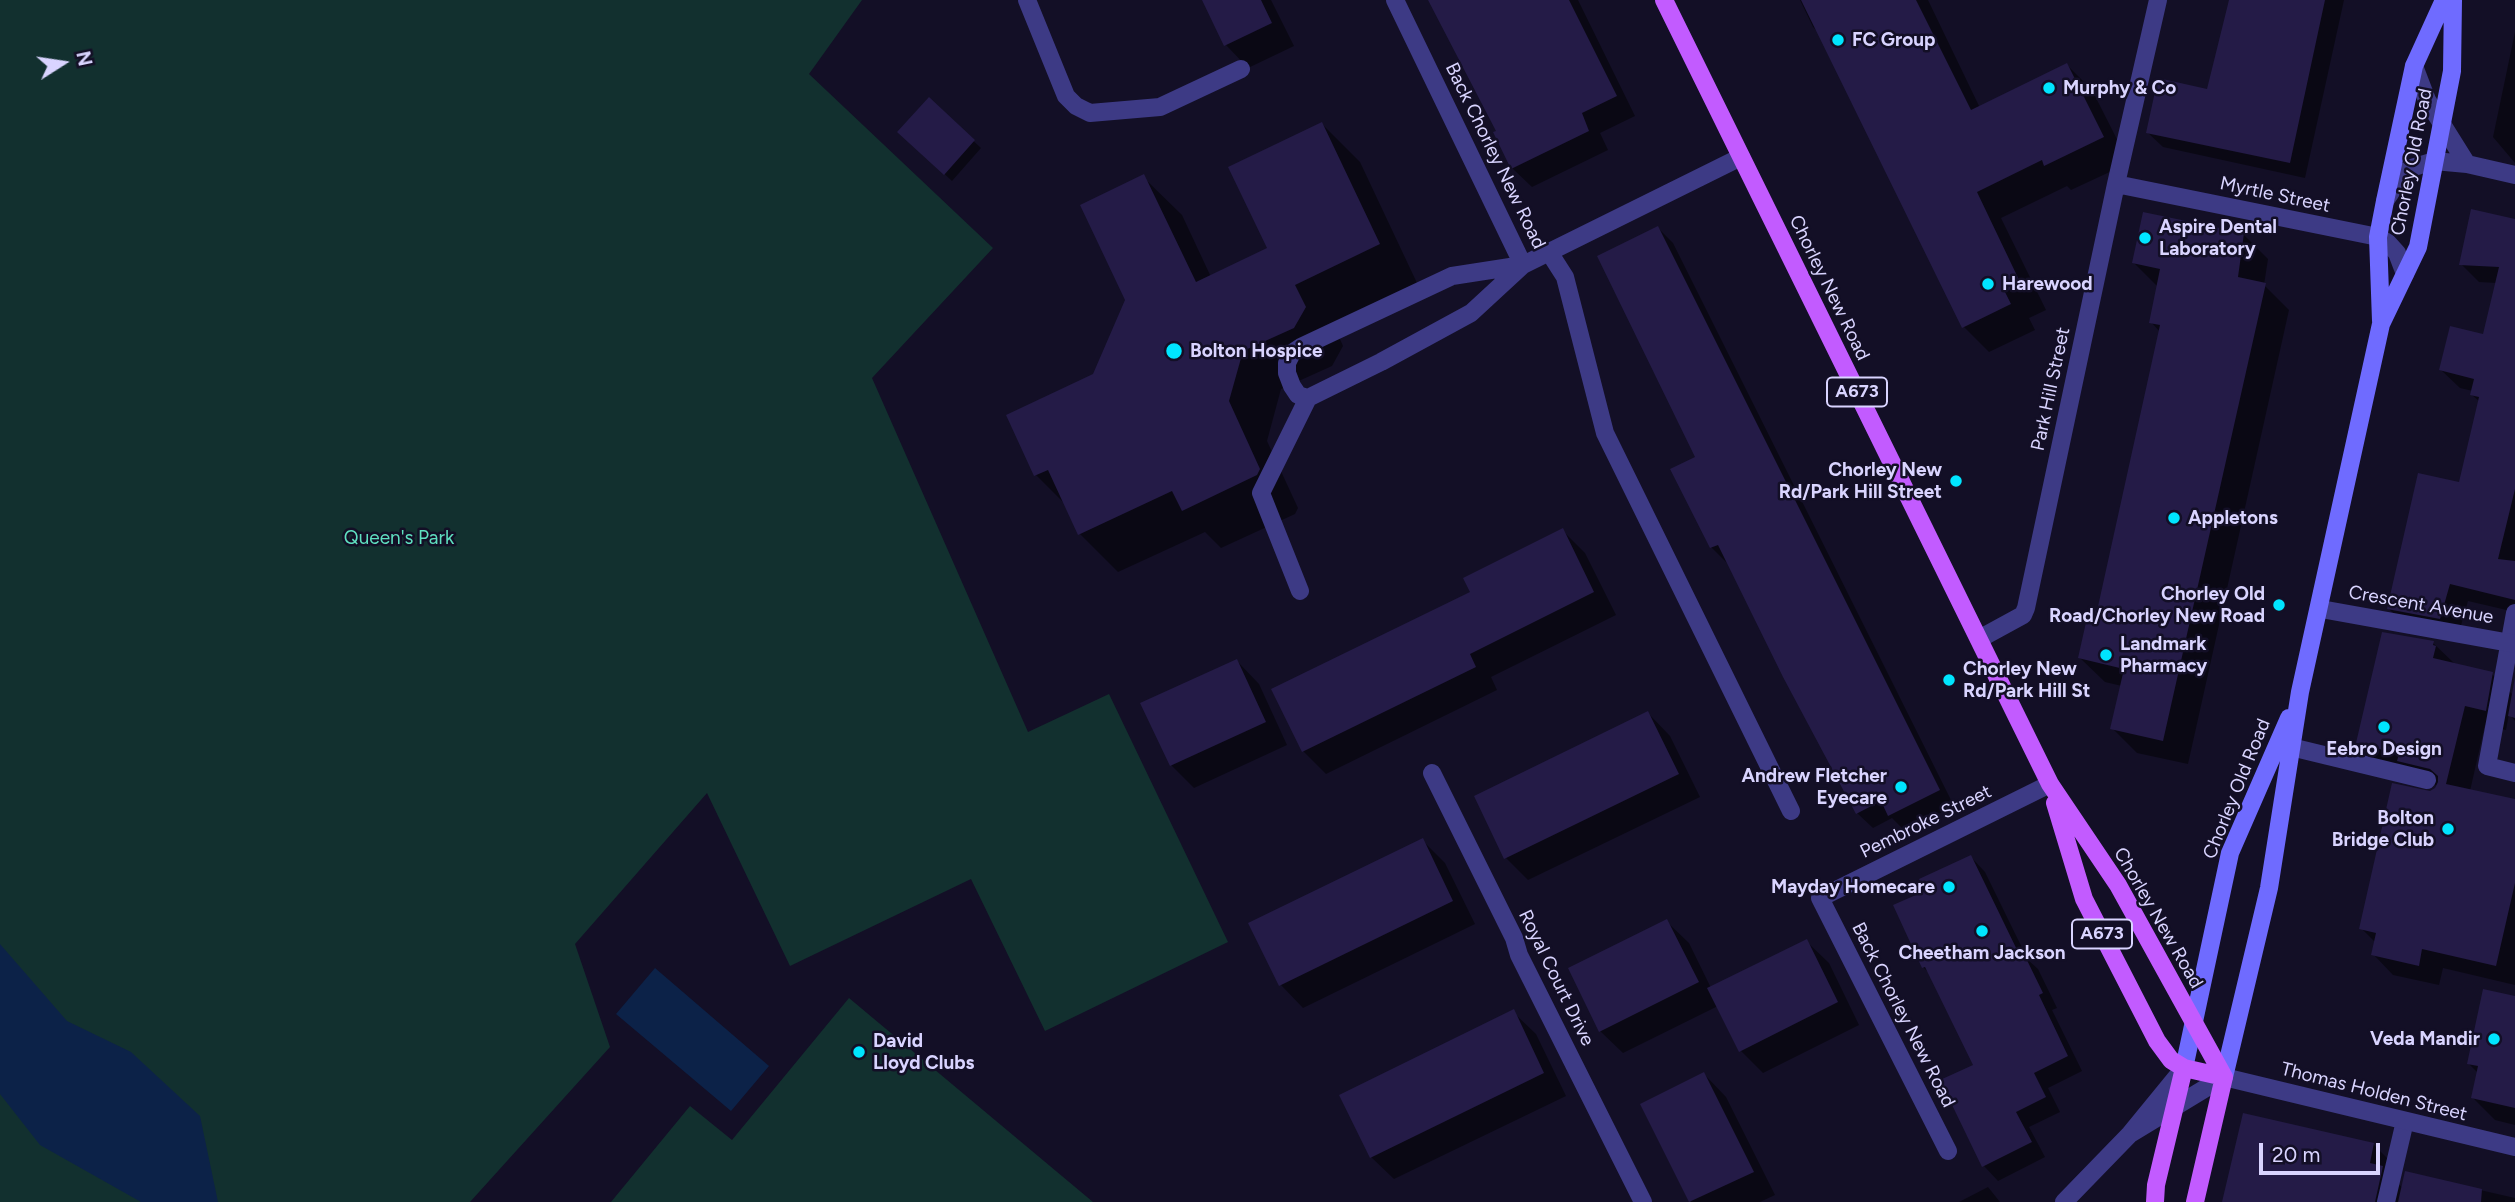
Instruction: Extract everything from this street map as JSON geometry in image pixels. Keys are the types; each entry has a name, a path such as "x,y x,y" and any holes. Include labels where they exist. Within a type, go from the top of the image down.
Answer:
{"main road":[{"name":"Chorley New Road","path":"1664,0 2050,784 2118,885 2224,1077"},
{"name":"Chorley Old Road","path":"2381,324 2378,237 2385,201 2414,66 2444,0"},
{"name":"Chorley Old Road","path":"2224,1077 2269,888 2300,692 2381,324 2418,247 2452,71 2453,0"},
{"name":"Chorley Old Road","path":"2184,1068 2230,853 2300,692"},
{"name":"Chorley New Road","path":"2050,784 2084,899 2157,1041 2171,1060 2184,1068"},
{"path":"2155,1202 2156,1185 2184,1068 2224,1077 2195,1202"}],"street":[{"path":"1027,0 1066,96 1076,106 1090,113 1160,107 1241,69"},
{"name":"Back Chorley New Road","path":"1395,0 1523,265 1741,157"},
{"name":"Park Hill Street","path":"1979,639 2022,614 2026,608 2158,0"},
{"path":"2414,66 2427,100 2467,164"},
{"path":"2385,201 2404,173 2434,161 2467,164 2515,175"},
{"name":"Myrtle Street","path":"2116,184 2378,237"},
{"path":"2378,237 2397,253 2405,274"},
{"path":"1549,252 1565,277 1605,433 1791,811"},
{"path":"1300,591 1261,493 1308,398 1471,313 1523,265"},
{"path":"1308,398 1298,395 1287,373 1287,363 1292,353 1301,347 1452,276 1523,265"},
{"name":"Crescent Avenue","path":"2320,609 2512,643"},
{"path":"2515,613 2512,643 2487,766 2515,773"},
{"path":"2291,747 2427,780"},
{"name":"Royal Court Drive","path":"1432,773 1514,938 1519,955 1643,1202"},
{"name":"Pembroke Street","path":"1820,898 2050,784"},
{"name":"Back Chorley New Road","path":"1820,898 1948,1151"},
{"path":"2064,1202 2130,1134 2184,1068"},
{"path":"2130,1134 2224,1077"},
{"name":"Thomas Holden Street","path":"2224,1077 2515,1147"},
{"path":"2386,1202 2405,1121"}],"green space":[{"name":"Queen's Park","path":"0,0 862,0 809,74 993,248 872,378 1028,732 1109,694 1228,942 1045,1031 971,879 790,966 707,793 575,944 610,1047 470,1202 0,1202"},
{"name":"David Lloyd Clubs","path":"849,998 1093,1202 611,1202 690,1106 732,1140"}],"water":[{"path":"0,944 67,1021 131,1052 200,1116 218,1202 141,1202 40,1145 0,1094"},
{"path":"655,968 769,1066 731,1111 616,1014"}],"building":[{"path":"1202,0 1261,0 1272,23 1224,46"},
{"path":"1428,0 1569,0 1617,96 1582,113 1589,131 1511,169 1493,132 1496,131"},
{"path":"1801,0 1916,0 1971,110 2067,63 2104,137 2044,166 2042,160 1977,192 2021,284 2005,292 2011,304 1962,328"},
{"path":"2229,0 2325,0 2290,163 2146,133 2158,78 2207,89"},
{"path":"929,97 975,140 944,175 897,132"},
{"path":"1322,122 1380,244 1295,285 1306,307 1294,328 1243,351 1229,401 1260,469 1257,475 1182,511 1172,491 1078,535 1048,470 1034,476 1006,415 1093,374 1125,300 1080,205 1144,174 1196,282 1267,248 1228,167"},
{"path":"2471,209 2515,219 2515,489 2498,559 2515,561 2515,600 2450,584 2440,619 2387,609 2418,473 2459,482 2479,397 2470,395 2474,379 2439,370 2450,326 2483,334 2499,267 2459,265"},
{"path":"2143,212 2244,233 2238,277 2266,283 2163,741 2110,729 2124,669 2078,658 2089,609 2097,611 2160,325 2149,323 2160,269 2132,263"},
{"path":"1658,226 1940,790 1888,816 1881,801 1856,814 1783,677 1718,545 1710,548 1670,469 1695,457 1597,256"},
{"path":"1563,528 1594,592 1470,654 1476,667 1302,752 1271,689 1470,592 1463,578"},
{"path":"2382,632 2434,641 2433,645 2436,646 2433,658 2493,672 2486,711 2465,706 2446,784 2515,799 2515,883 2496,966 2422,949 2419,966 2371,955 2376,933 2359,929 2392,783 2430,791 2438,782 2438,776 2430,769 2397,761 2399,754 2356,743"},
{"path":"1237,659 1266,722 1170,766 1140,703"},
{"path":"2515,677 2515,718 2508,716"},
{"path":"1648,711 1679,774 1504,859 1474,796"},
{"path":"1423,838 1453,901 1279,986 1248,923"},
{"path":"1971,855 2019,954 2023,952 2043,993 2039,995 2068,1056 2034,1073 2046,1097 2016,1112 2032,1142 1982,1167 1940,1080 1973,1065 1925,967 1922,968 1893,905 1925,891 1919,879"},
{"path":"1667,919 1699,982 1599,1032 1568,968"},
{"path":"1807,939 1838,1002 1739,1052 1707,988"},
{"name":"Veda Mandir","path":"2483,989 2515,996 2515,1108 2471,1098 2478,1066 2467,1064"},
{"path":"1514,1009 1544,1073 1370,1158 1339,1095"},
{"path":"1704,1072 1754,1172 1689,1202 1640,1104"},
{"path":"2243,1113 2374,1143 2370,1163 2383,1166 2375,1202 2222,1202"},
{"path":"2405,1171 2482,1189 2481,1202 2398,1202"}],"place":[{"name":"FC Group","path":"1838,40"},
{"name":"Murphy & Co","path":"2049,88"},
{"name":"Aspire Dental Laboratory","path":"2145,238"},
{"name":"Harewood","path":"1988,284"},
{"name":"Bolton Hospice","path":"1174,351"},
{"name":"Chorley New Rd/Park Hill Street","path":"1956,481"},
{"name":"Appletons","path":"2174,518"},
{"name":"Chorley Old Road/Chorley New Road","path":"2279,605"},
{"name":"Landmark Pharmacy","path":"2106,655"},
{"name":"Chorley New Rd/Park Hill St","path":"1949,680"},
{"name":"Eebro Design","path":"2384,727"},
{"name":"Andrew Fletcher Eyecare","path":"1901,787"},
{"name":"Bolton Bridge Club","path":"2448,829"},
{"name":"Mayday Homecare","path":"1949,887"},
{"name":"Cheetham Jackson","path":"1982,931"},
{"name":"Veda Mandir","path":"2494,1039"},
{"name":"David Lloyd Clubs","path":"859,1052"}]}
